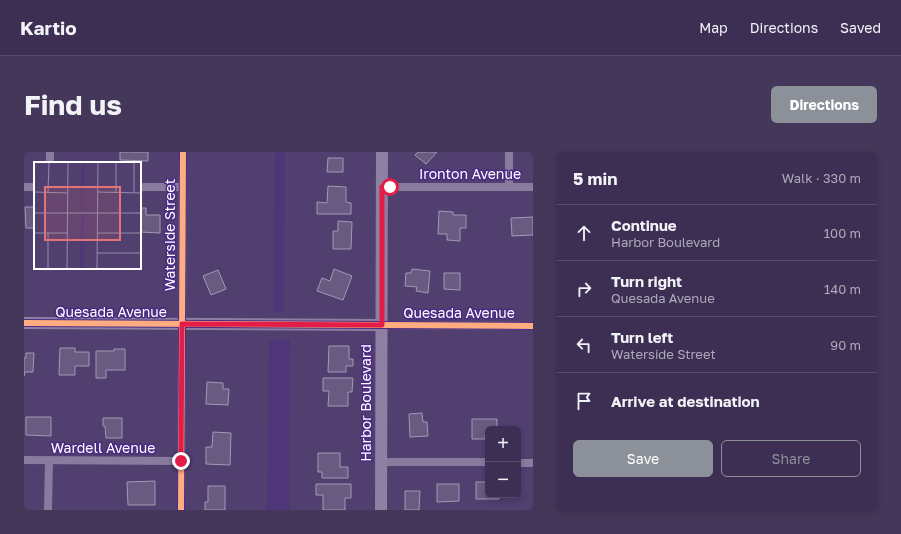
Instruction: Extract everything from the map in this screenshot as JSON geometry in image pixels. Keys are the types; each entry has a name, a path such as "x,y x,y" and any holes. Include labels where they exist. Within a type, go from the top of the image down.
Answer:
{"street":[{"name":"Waterside Street","path":"181,510 183,152"},
{"name":"Harbor Boulevard","path":"381,510 382,152"},
{"path":"509,152 509,187"},
{"path":"141,187 182,187"},
{"name":"Ironton Avenue","path":"382,187 533,187"},
{"name":"Quesada Avenue","path":"24,324 533,326"},
{"name":"Wardell Avenue","path":"24,460 181,461"},
{"path":"48,510 49,460"},
{"path":"381,462 485,462"},
{"path":"521,463 533,463"}],"shaded area":[{"path":"269,340 290,340 289,510 267,510"}],"building":[{"path":"120,152 148,152 148,161 120,160"},
{"path":"418,152 437,152 426,164 415,155"},
{"path":"328,158 343,158 343,172 327,172"},
{"path":"328,186 346,187 346,202 351,203 351,214 317,214 317,202 327,203"},
{"path":"25,207 34,207 34,228 26,228"},
{"path":"141,208 146,208 146,215 160,215 160,233 141,232"},
{"path":"439,211 453,212 453,215 466,215 466,228 460,228 460,241 447,240 447,234 438,234"},
{"path":"533,217 533,235 512,236 511,218"},
{"path":"338,221 352,222 351,249 333,249 333,231 338,231"},
{"path":"334,269 352,276 343,300 317,291 322,278 330,281"},
{"path":"412,269 430,271 428,293 416,291 417,287 405,286 406,273 411,273"},
{"path":"218,270 226,289 211,295 203,276"},
{"path":"444,273 460,273 460,290 444,289"},
{"path":"329,346 349,346 349,359 353,359 353,366 346,366 346,372 328,372"},
{"path":"60,348 75,348 75,352 89,352 89,366 75,366 75,375 59,375"},
{"path":"114,349 125,349 125,370 106,370 106,378 96,378 96,351 114,351"},
{"path":"26,353 34,353 33,372 25,372 24,376 24,358 26,358"},
{"path":"323,378 353,378 352,392 348,392 348,406 328,406 329,391 323,391"},
{"path":"207,382 223,383 223,389 229,389 228,405 206,404"},
{"path":"422,413 423,422 427,422 428,436 410,437 409,414"},
{"path":"26,417 51,417 51,436 26,435"},
{"path":"103,418 122,418 122,438 106,438"},
{"path":"472,419 497,419 497,426 485,426 485,439 472,439"},
{"path":"213,432 231,433 230,465 206,464 206,447 212,447"},
{"path":"318,453 340,453 340,467 348,467 348,478 322,478 322,472 318,472"},
{"path":"155,481 155,505 128,505 127,482"},
{"path":"476,482 485,482 485,498 499,498 499,499 476,499"},
{"path":"316,484 351,484 351,498 345,498 345,510 323,510 323,495 316,495"},
{"path":"437,484 459,484 459,501 437,502"},
{"path":"208,486 225,486 225,510 205,510 205,502 208,502"},
{"path":"405,491 420,491 419,510 405,510"}],"waterway":[{"path":"279,308 280,152"}],"cycle path":[{"path":"181,510 183,152"},
{"path":"24,323 533,326"}],"route":[{"path":"181,461 182,324 382,325 382,187 390,187"}]}
